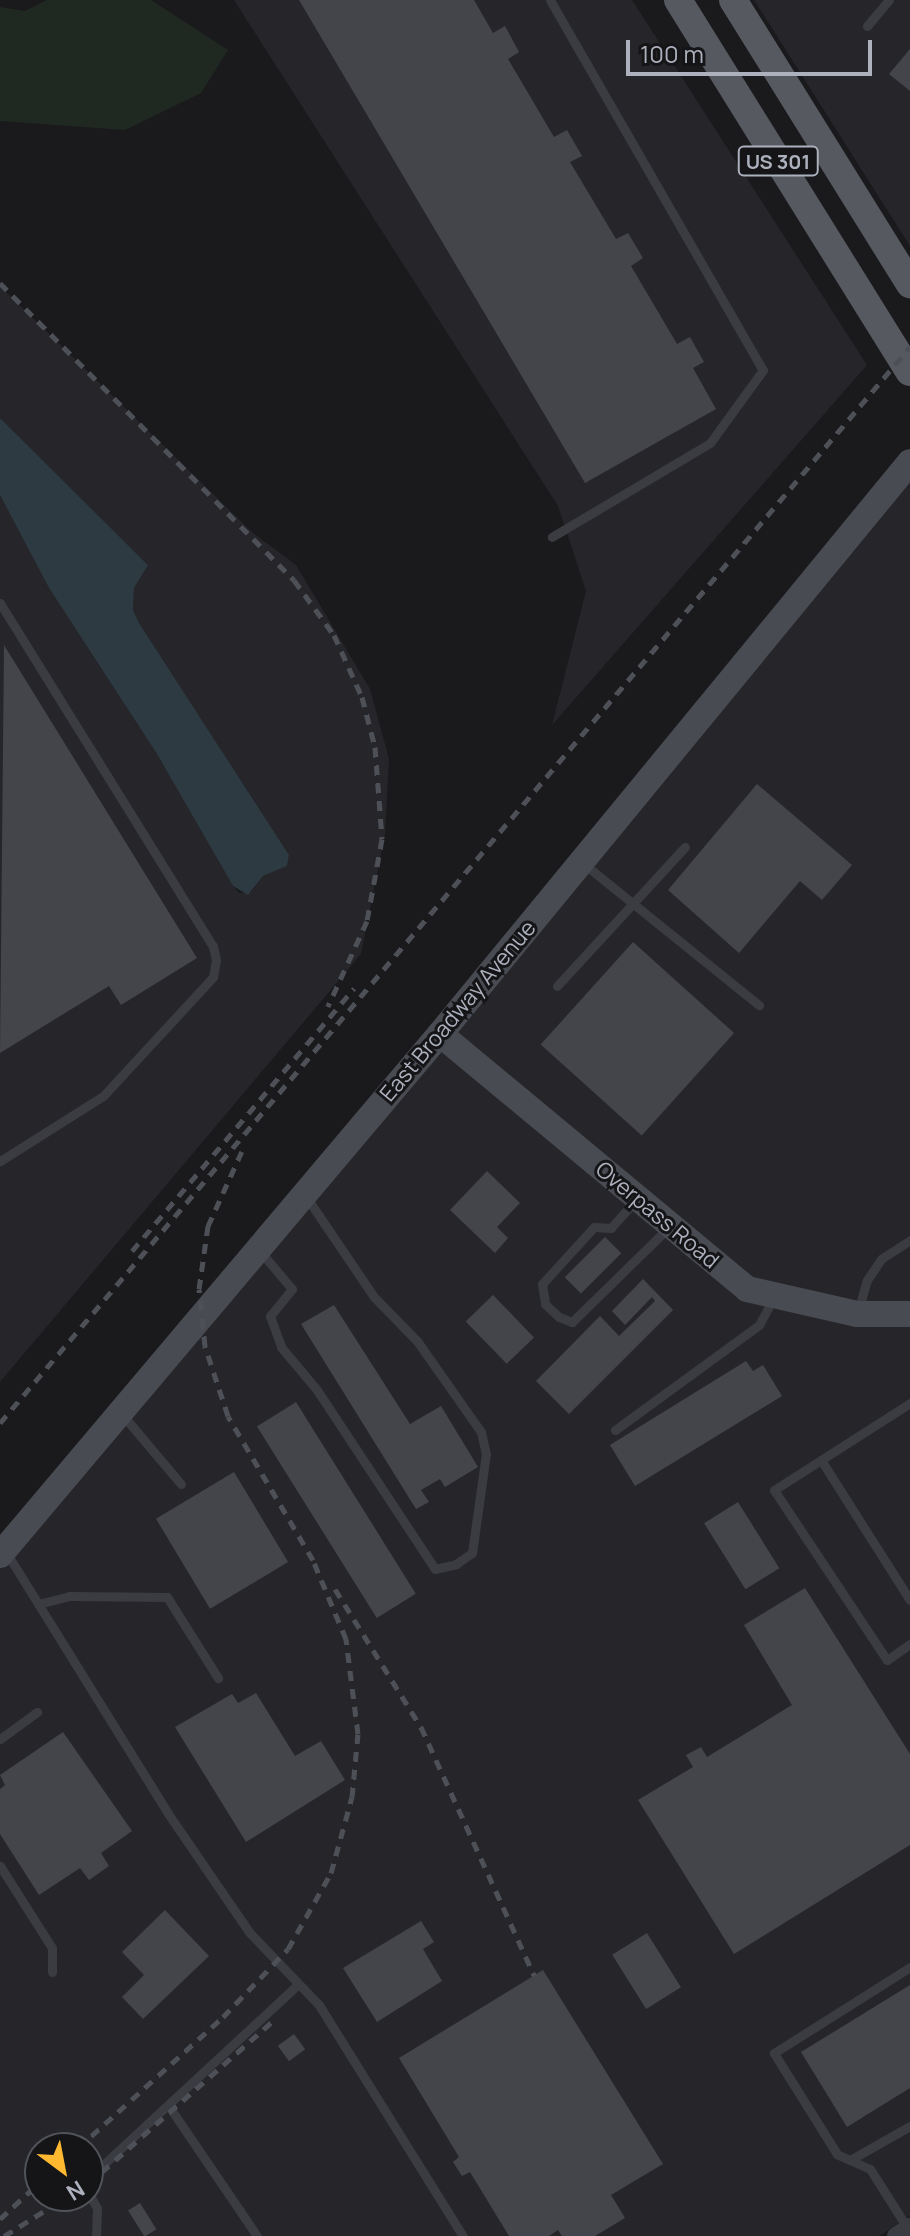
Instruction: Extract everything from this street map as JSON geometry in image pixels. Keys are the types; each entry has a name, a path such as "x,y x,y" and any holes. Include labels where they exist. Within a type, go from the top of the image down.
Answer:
{"main road":[{"name":"US 301","path":"678,0 910,372"},
{"name":"US 301","path":"733,0 910,284"},
{"name":"East Broadway Avenue","path":"2,1552 440,1034 910,462"},
{"name":"Overpass Road","path":"440,1034 747,1289 773,1299 857,1314 910,1314"}],"lane":[{"path":"550,0 763,370 710,443 552,537"},
{"path":"867,26 889,0"},
{"path":"0,1161 103,1096 213,977 216,960 213,946 1,605"},
{"path":"557,986 685,847"},
{"path":"581,862 759,1005"},
{"path":"257,1247 292,1289 270,1316 281,1347 317,1390 435,1569 456,1564 472,1553 486,1454 481,1432 417,1341 374,1297 303,1193"},
{"path":"638,1198 611,1228 594,1227 542,1284 545,1304 559,1317 572,1322 670,1225"},
{"path":"857,1314 867,1280 881,1259 910,1240"},
{"path":"615,1430 759,1325 773,1299"},
{"path":"910,1403 774,1490 887,1660 910,1644"},
{"path":"119,1411 181,1484"},
{"path":"821,1460 910,1600"},
{"path":"2,1552 210,1877 249,1932 319,2005 463,2236"},
{"path":"38,1604 69,1596 167,1597 218,1678"},
{"path":"0,1739 37,1712"},
{"path":"0,1866 52,1948 52,1972"},
{"path":"905,2231 870,2169 837,2154 774,2053 910,1967"},
{"path":"104,2164 298,1984"},
{"path":"168,2105 257,2236"},
{"path":"850,2160 910,2126"},
{"path":"96,2236 97,2212"}],"shaded area":[{"path":"47,0 151,0 228,50 201,93 125,130 0,121 0,7 25,11"},
{"path":"234,0 632,0 867,365 552,725 586,591 558,506"},
{"path":"754,0 910,0 910,246"},
{"path":"0,286 253,533 296,565 370,689 389,759 385,834 361,954 0,1382 0,495 49,588 157,754 233,886 239,893 251,892 263,876 287,866 289,855 139,623 133,610 134,588 148,565 0,418"},
{"path":"0,418 148,565 134,588 133,610 139,623 289,855 287,866 263,876 248,895 233,886 157,754 49,588 0,495"},
{"path":"910,481 910,1305 856,1305 751,1281 453,1034"},
{"path":"442,1047 772,1308 910,1323 910,2216 879,2236 0,2236 0,1569"}],"building":[{"path":"299,0 474,0 493,33 505,26 519,52 508,59 554,137 567,130 582,156 570,162 616,239 628,233 643,258 631,266 677,344 690,337 704,362 693,368 716,409 585,483"},
{"path":"910,49 910,91 889,74"},
{"path":"4,645 197,958 121,1005 109,986 0,1053"},
{"path":"757,784 852,865 822,900 800,881 739,953 668,890"},
{"path":"633,942 734,1033 642,1136 541,1045"},
{"path":"487,1171 520,1203 497,1227 508,1238 495,1253 450,1210"},
{"path":"605,1237 621,1253 581,1294 565,1277"},
{"path":"643,1279 673,1310 569,1414 536,1381 600,1316 619,1336 655,1301 652,1297 625,1325 612,1311"},
{"path":"493,1295 534,1337 507,1364 466,1321"},
{"path":"334,1305 410,1424 441,1406 478,1467 445,1487 440,1479 421,1490 429,1502 416,1509 301,1324"},
{"path":"746,1361 753,1371 763,1365 782,1396 635,1486 610,1445"},
{"path":"296,1402 416,1594 377,1618 257,1426"},
{"path":"234,1472 288,1562 210,1609 156,1519"},
{"path":"738,1502 779,1568 745,1589 704,1523"},
{"path":"805,1588 910,1754 910,1845 734,1954 638,1800 693,1767 686,1755 701,1747 707,1757 792,1705 744,1625"},
{"path":"256,1693 295,1756 321,1741 345,1780 246,1842 175,1727 232,1694 238,1703"},
{"path":"63,1732 132,1831 101,1853 109,1866 89,1880 80,1868 39,1895 0,1834 0,1789 5,1785 0,1775"},
{"path":"165,1910 209,1956 143,2019 122,1997 144,1975 122,1952"},
{"path":"421,1921 434,1942 423,1949 442,1981 377,2022 343,1968"},
{"path":"647,1933 681,1987 646,2009 612,1955"},
{"path":"543,1970 663,2164 611,2195 625,2218 595,2236 562,2236 558,2230 549,2236 509,2236 470,2172 462,2176 453,2162 459,2157 399,2058"},
{"path":"910,1985 910,2088 847,2127 801,2052"},
{"path":"294,2034 305,2049 289,2061 278,2046"},
{"path":"140,2203 156,2229 144,2236 128,2210"}],"railway":[{"path":"0,283 294,580 334,635 362,697 375,747 382,839 367,921 328,1006"},
{"path":"0,1423 910,347"},
{"path":"132,1251 354,988"},
{"path":"96,2132 223,2017 288,1949 331,1873 352,1797 358,1734 346,1639 313,1560 228,1416 205,1346 199,1289 208,1226 242,1151"},
{"path":"335,1589 421,1727 534,1975"},
{"path":"104,2170 273,2021"},
{"path":"0,2219 24,2197"},
{"path":"4,2236 42,2212"}]}
